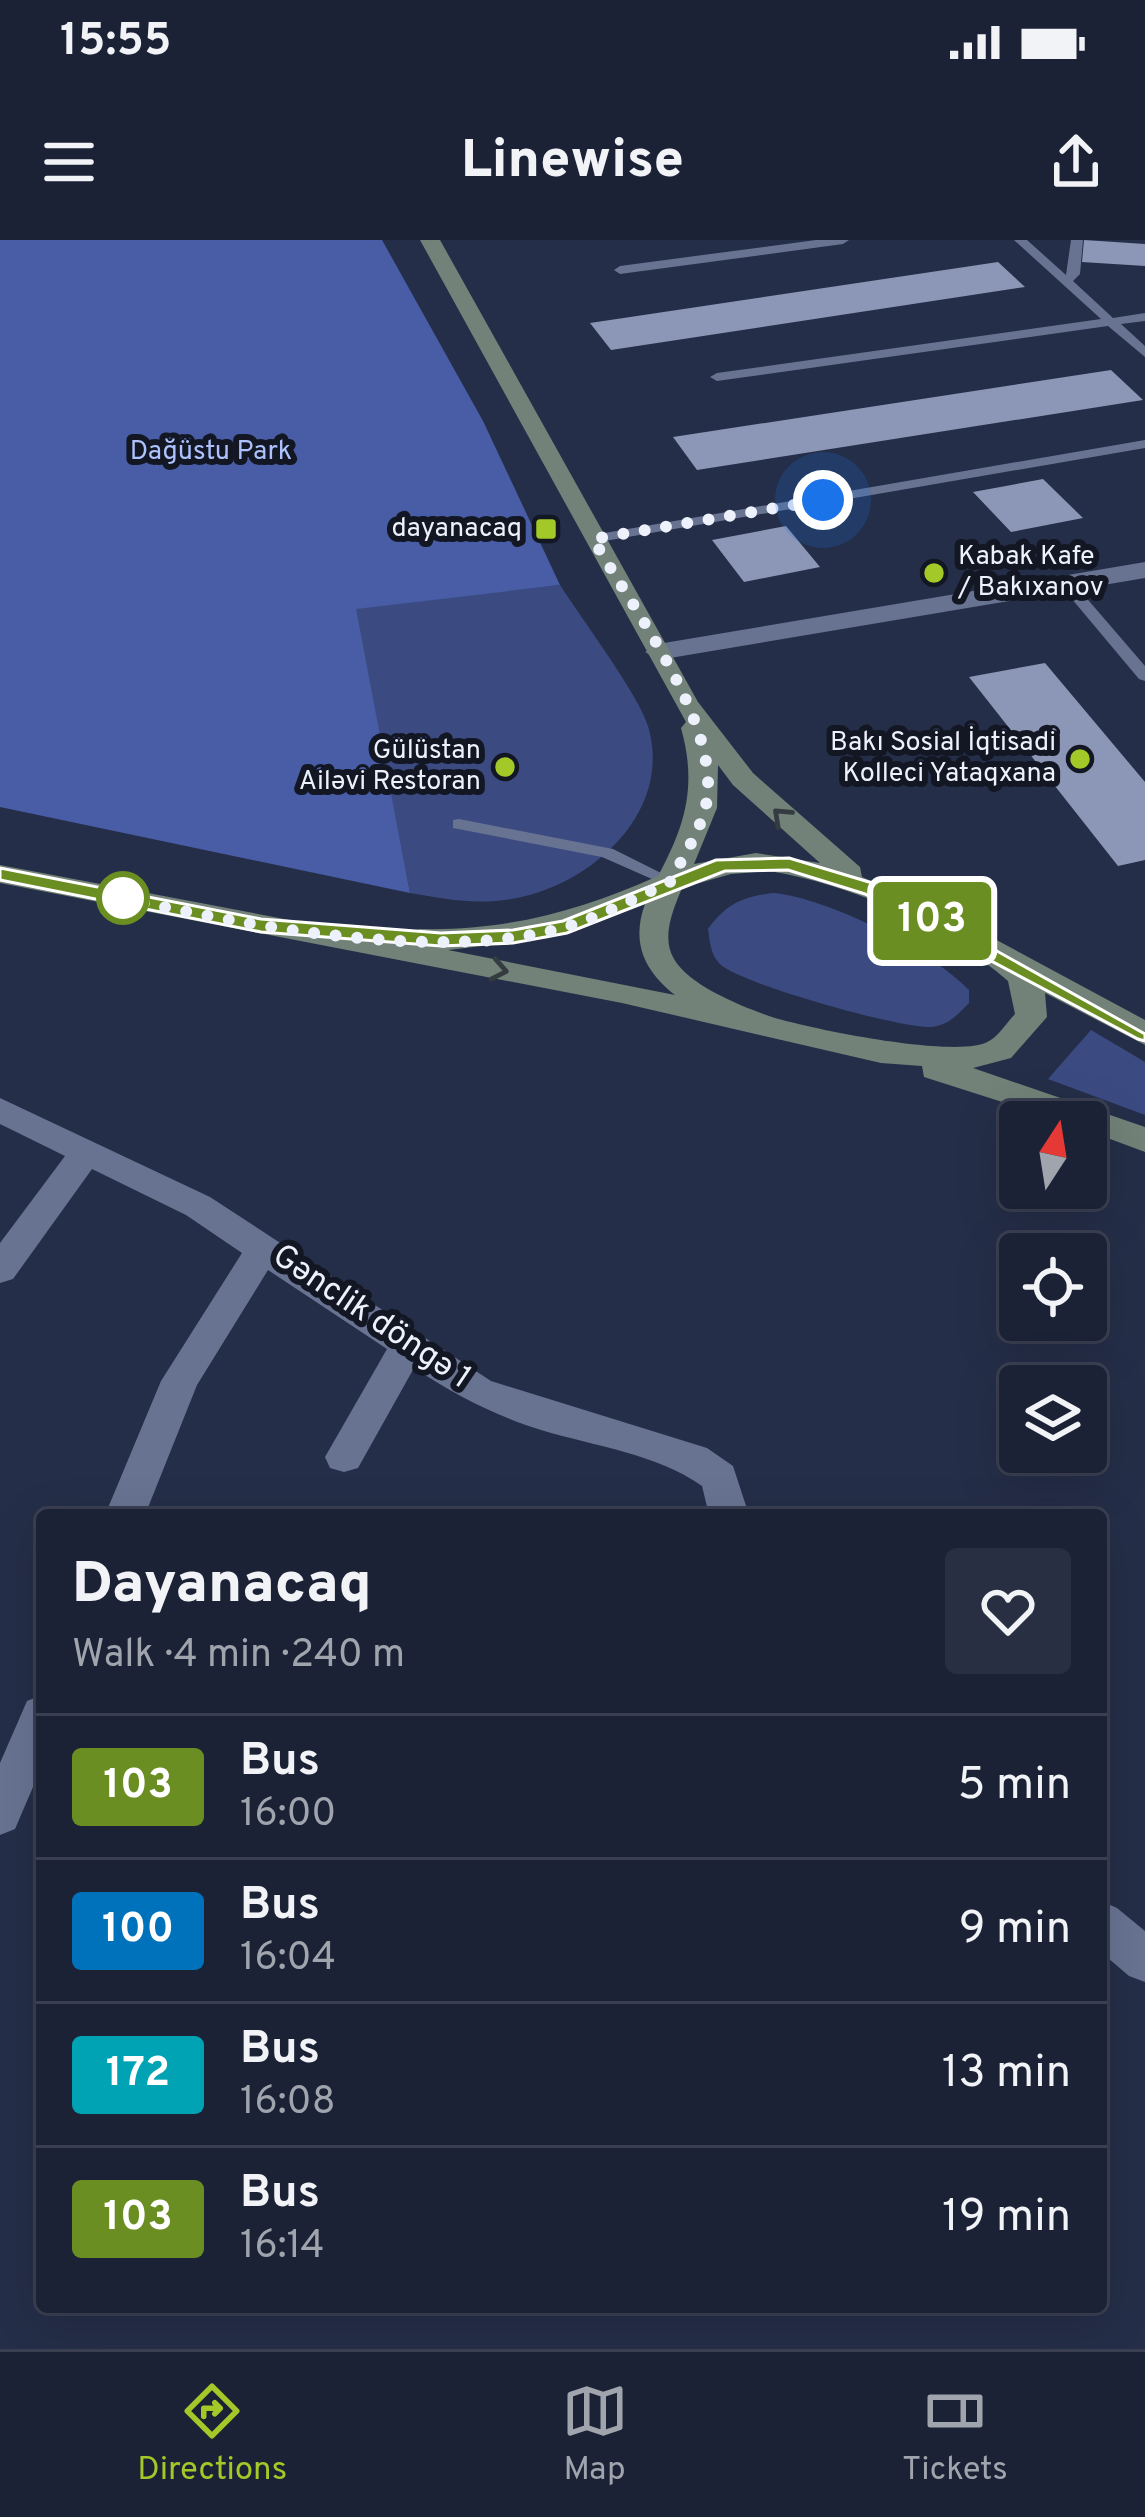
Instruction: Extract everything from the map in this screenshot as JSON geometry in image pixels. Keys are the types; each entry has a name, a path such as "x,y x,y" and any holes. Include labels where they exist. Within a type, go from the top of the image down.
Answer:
{"main road":[{"path":"430,240 686,704 743,779 779,816 872,890"},
{"path":"686,704 709,786 698,828 653,913 649,935 670,974 697,995 751,1020"},
{"path":"261,925 441,940 513,937 567,926 723,865 769,862 820,871 872,890 1145,1034"},
{"path":"0,874 751,1020 881,1052 1038,1100 1145,1140"},
{"path":"881,1052 970,1058 1000,1049 1016,1037 1031,1017 1031,993 1018,972 986,948"}],"street":[{"path":"658,652 1145,570"},
{"name":"Gənclik döngə 1","path":"0,1110 198,1206 478,1391 541,1415 693,1460 719,1477 727,1509"},
{"path":"0,1270 87,1150"},
{"path":"127,1509 180,1381 265,1246"},
{"path":"344,1457 407,1347"},
{"path":"0,1815 36,1728"},
{"path":"1107,1928 1145,1960"}],"lane":[{"path":"620,270 843,240"},
{"path":"1019,240 1145,353"},
{"path":"1066,281 1074,274 1077,240"},
{"path":"717,377 1145,317"},
{"path":"593,539 1145,444"},
{"path":"1066,583 1145,676"},
{"path":"459,824 607,854 670,882"}],"shaded area":[{"path":"560,585 622,676 648,726 653,758 649,788 637,816 595,862 540,892 485,901 410,893 355,608"},
{"path":"773,893 849,915 905,943 969,990 969,1003 943,1024 915,1026 821,1003 732,972 714,955 708,929 736,903"},
{"path":"1091,1030 1145,1062 1145,1115 1048,1079"}],"green space":[{"name":"Dağüstu Park","path":"0,240 382,240 483,421 560,585 356,609 410,893 0,807"}],"building":[{"path":"1084,240 1145,244 1145,266 1082,262"},
{"path":"998,262 1025,287 611,350 590,323"},
{"path":"1111,370 1143,400 697,470 673,437"},
{"path":"1043,479 1083,518 1011,532 973,492"},
{"path":"786,526 820,567 744,582 712,540"},
{"path":"1045,663 1145,782 1145,860 1118,866 969,677"}],"bus line":[{"name":"103","path":"0,874 261,925 441,940 513,937 567,926 723,865 789,864 872,890 1145,1034"}],"place":[{"name":"dayanacaq","path":"546,529"},
{"name":"Kabak Kafe / Bakıxanov","path":"934,573"},
{"name":"Bakı Sosial İqtisadi Kolleci Yataqxana","path":"1080,759"},
{"name":"Gülüstan Ailəvi Restoran","path":"505,767"}],"route":[{"path":"123,898 261,925 441,940 513,937 567,926 670,882 705,809 709,786 703,752 686,704 593,539 823,500"}]}
